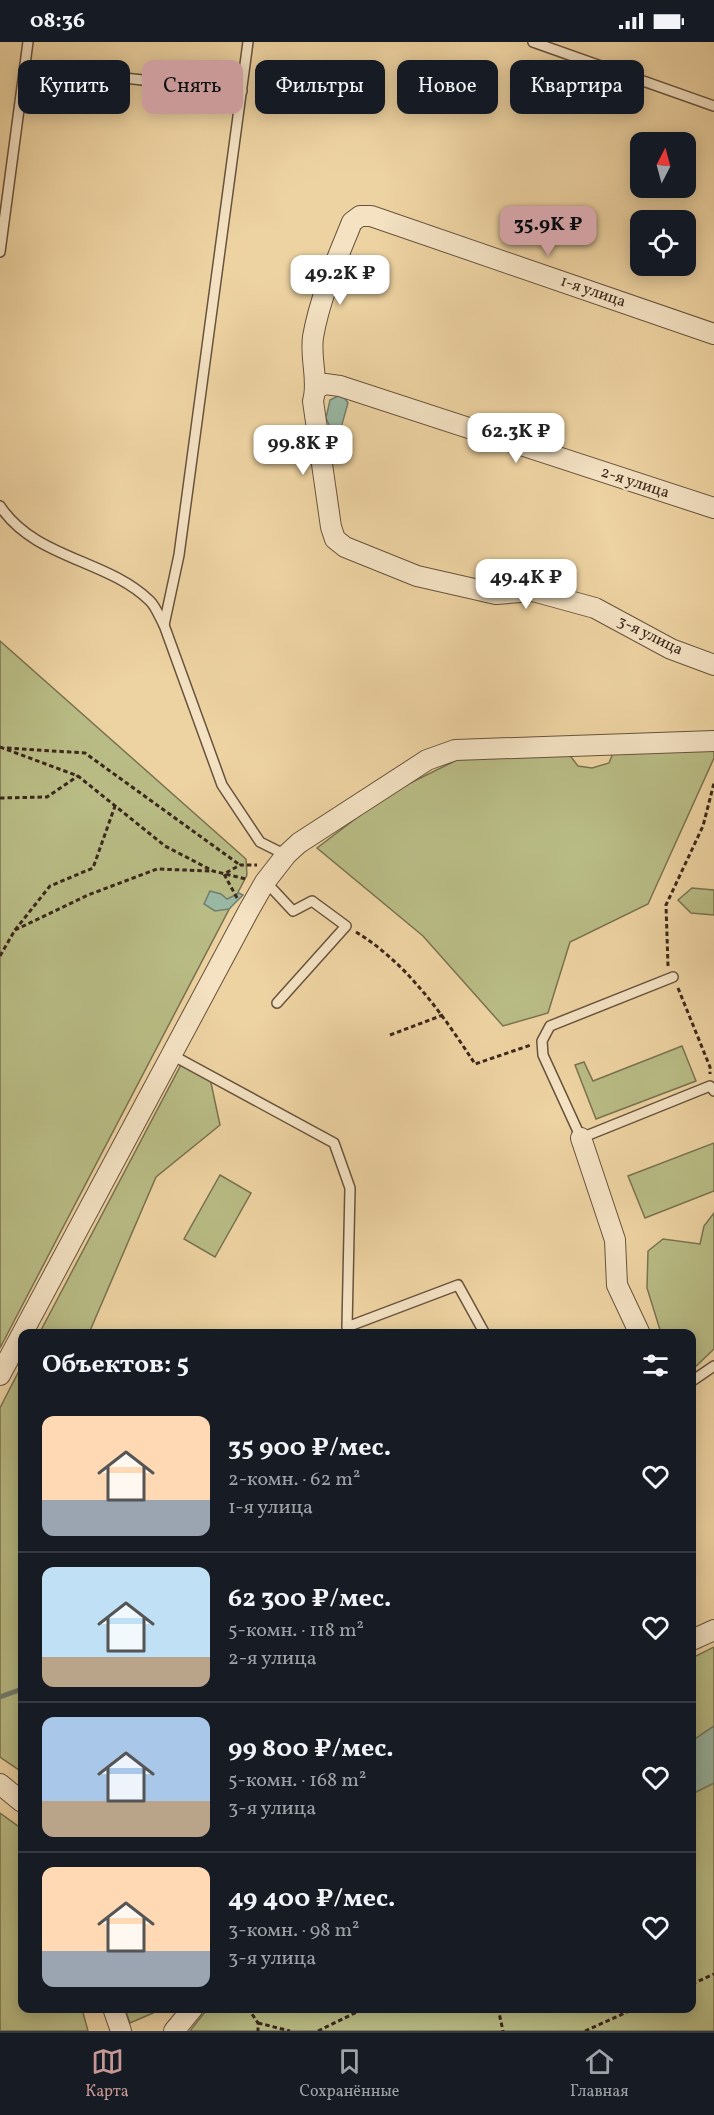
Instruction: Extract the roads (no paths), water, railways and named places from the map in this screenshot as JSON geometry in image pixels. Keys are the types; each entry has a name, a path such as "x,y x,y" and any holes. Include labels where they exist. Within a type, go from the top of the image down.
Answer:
{"street":[{"name":"1-я улица","path":"316,388 311,366 313,337 324,294 351,222 360,216 370,216 714,334"},
{"name":"2-я улица","path":"316,388 325,384 340,386 714,508"},
{"name":"3-я улица","path":"316,388 313,401 331,527 335,539 345,547 417,576 496,594 533,591 595,609 671,648 714,665"},
{"path":"25,1329 266,882 283,859 348,810 427,760 465,749 591,743 714,741"},
{"path":"581,1138 615,1240 617,1285 638,1329"},
{"path":"0,1375 18,1342"},
{"path":"696,1638 714,1630"},
{"path":"0,1784 18,1799"},
{"path":"115,2013 121,2031"},
{"path":"174,2031 189,2013"}],"lane":[{"path":"25,60 28,42"},
{"path":"243,83 248,42"},
{"path":"532,42 714,106"},
{"path":"0,252 18,113"},
{"path":"164,625 179,555 239,114"},
{"path":"0,506 10,521 39,543 126,583 152,603 164,625 222,785 260,842 283,859"},
{"path":"266,882 292,910 312,901 346,926 278,1003"},
{"path":"673,977 550,1026 542,1041 543,1055 581,1138 712,1089"},
{"path":"172,1055 334,1143 350,1188 347,1329"},
{"path":"349,1329 458,1285 482,1329"},
{"path":"696,1378 714,1366"}],"waterway":[{"path":"0,1697 18,1690"}]}
